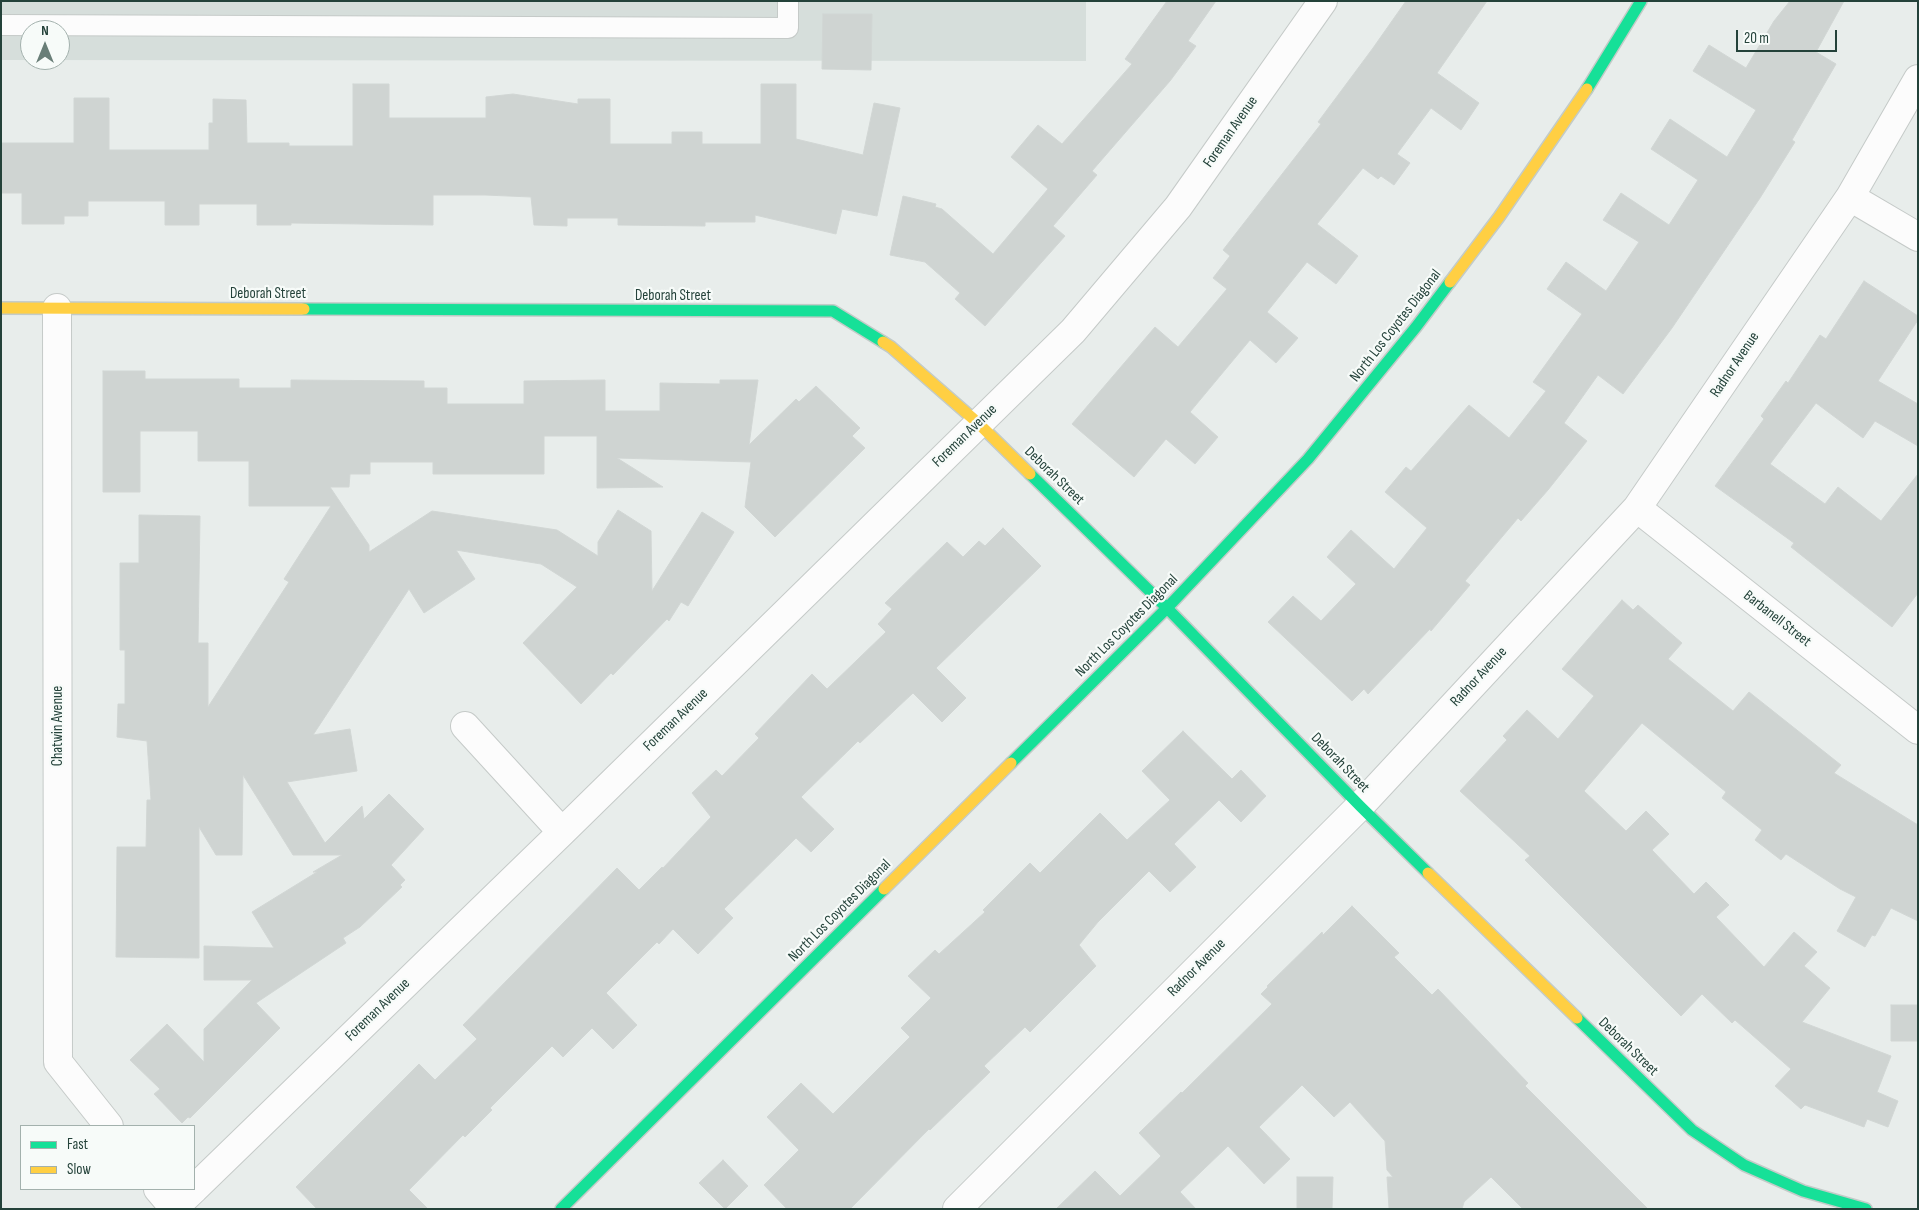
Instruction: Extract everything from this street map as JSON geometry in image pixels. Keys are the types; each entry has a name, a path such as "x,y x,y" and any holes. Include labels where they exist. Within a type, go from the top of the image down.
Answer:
{"street":[{"name":"Foreman Avenue","path":"195,1188 562,832 1073,331 1178,207 1323,1"},
{"name":"North Los Coyotes Diagonal","path":"561,1209 1167,608 1308,459 1416,327 1499,217 1579,102 1641,1"},
{"name":"Radnor Avenue","path":"957,1209 1360,806 1637,508 1850,197 1918,79"},
{"path":"1850,197 1918,237"},
{"name":"Deborah Street","path":"1,308 833,311 891,347 978,423 1167,608 1360,806 1692,1130 1744,1165 1803,1191 1866,1209"},
{"name":"Chatwin Avenue","path":"57,308 58,1062 108,1125"},
{"name":"Barbanell Street","path":"1637,508 1918,730"},
{"path":"465,726 562,832"},
{"name":"Foreman Avenue","path":"168,1202 192,1190"}],"lane":[{"path":"1,25 788,28 788,1"}],"shaded area":[{"path":"1,1 1086,1 1086,61 70,60 70,20 20,20 20,60 1,60"}],"building":[{"path":"1167,1 1216,1 1188,41 1196,46 1170,81 1092,171 1097,175 1053,226 1065,236 985,326 955,299 960,293 925,262 890,255 903,196 936,204 935,207 942,209 993,254 1048,189 1011,157 1038,125 1062,144 1132,64 1125,59"},
{"path":"1406,1 1487,1 1437,73 1479,103 1461,130 1431,108 1397,154 1410,163 1394,185 1381,176 1378,179 1363,168 1317,224 1358,256 1336,284 1307,262 1267,312 1298,338 1276,363 1250,340 1190,412 1218,437 1195,464 1166,439 1134,477 1072,424 1155,327 1178,347 1227,289 1213,278 1230,256 1223,250 1321,124 1318,122"},
{"path":"1790,1 1844,1 1816,52 1836,64 1792,140 1795,142 1760,198 1672,328 1623,394 1598,375 1564,423 1587,441 1548,490 1521,521 1518,518 1465,581 1470,585 1431,631 1430,629 1368,694 1364,689 1352,701 1268,622 1293,596 1321,621 1356,584 1327,557 1351,530 1394,569 1427,528 1385,492 1406,467 1411,471 1469,405 1509,438 1546,391 1533,382 1582,314 1547,289 1566,262 1606,291 1639,242 1603,220 1621,193 1669,225 1698,180 1651,149 1670,119 1727,157 1756,110 1693,71 1709,45 1746,68 1774,21"},
{"path":"823,14 872,14 871,70 822,69"},
{"path":"353,84 389,84 389,118 486,118 486,97 513,94 578,104 578,99 610,99 610,144 672,144 672,132 702,132 702,144 761,144 761,84 796,84 796,139 863,155 874,103 900,108 877,216 842,209 836,234 755,215 755,222 705,222 705,226 618,225 618,218 567,218 567,226 534,225 531,197 485,195 433,195 433,225 291,223 291,225 257,225 257,204 199,204 199,225 165,225 165,201 88,201 88,216 64,216 64,224 22,224 22,193 1,193 1,143 74,143 74,98 109,98 109,150 209,150 209,123 213,123 213,99 246,100 247,143 289,143 289,146 353,146"},
{"path":"1864,281 1918,316 1918,320 1878,381 1918,404 1918,446 1875,421 1863,438 1816,403 1770,464 1825,504 1838,487 1881,521 1918,474 1918,593 1892,627 1791,547 1794,543 1715,486 1764,419 1761,416 1786,381 1788,383 1820,335 1826,339"},
{"path":"103,371 145,371 145,379 239,379 239,388 291,388 291,380 424,381 424,388 447,388 447,404 524,404 524,381 605,380 605,411 660,411 660,383 720,384 720,380 758,380 749,445 796,399 799,402 816,386 860,428 852,436 865,448 775,537 745,507 751,462 617,458 663,487 597,488 597,436 544,436 544,474 433,474 433,462 370,462 370,474 350,474 349,487 330,487 369,545 369,552 432,511 557,530 598,556 598,542 618,510 651,531 652,591 702,512 734,532 688,606 681,602 669,621 667,619 613,675 611,673 581,704 523,643 577,587 541,564 456,550 475,579 424,613 409,589 313,735 350,729 357,771 287,782 325,843 362,806 364,819 389,794 424,829 391,865 405,880 400,885 402,887 360,927 343,938 346,943 256,1003 280,1028 190,1118 188,1117 182,1123 154,1094 160,1089 130,1060 167,1024 204,1062 204,1029 252,980 204,980 204,946 274,948 252,912 342,855 293,855 243,775 242,855 216,855 199,827 199,958 116,957 117,847 146,847 147,800 151,800 147,741 117,737 118,704 125,704 125,650 120,650 120,563 139,563 139,515 200,516 198,643 208,643 208,707 289,582 284,579 331,506 249,506 249,461 198,461 198,431 140,431 140,492 103,492"},
{"path":"1003,528 1041,566 936,668 966,698 942,722 913,693 860,743 858,741 801,797 834,829 811,852 796,838 724,909 733,918 698,954 673,929 659,944 657,942 606,993 637,1025 613,1049 592,1028 563,1057 552,1046 490,1108 492,1110 465,1137 463,1135 409,1190 428,1209 317,1209 296,1187 419,1064 435,1080 477,1039 463,1025 617,868 639,890 663,868 711,817 692,793 716,770 722,776 759,738 755,734 812,674 827,689 886,632 878,624 892,609 885,603 947,542 963,557 979,541 985,546"},
{"path":"1622,600 1633,610 1638,605 1682,643 1668,659 1733,711 1749,692 1841,765 1834,773 1918,825 1918,921 1891,908 1875,936 1872,935 1865,947 1837,931 1856,897 1840,889 1786,854 1781,860 1755,840 1762,830 1722,798 1726,792 1642,723 1584,791 1626,831 1646,811 1669,834 1652,850 1694,894 1706,882 1729,905 1716,917 1764,967 1794,932 1817,952 1804,966 1830,988 1802,1022 1891,1056 1877,1092 1898,1101 1888,1127 1867,1119 1864,1127 1805,1105 1801,1109 1775,1086 1791,1069 1735,1020 1732,1023 1702,994 1681,1016 1525,860 1530,856 1460,791 1507,740 1503,736 1527,710 1558,739 1594,696 1562,669"},
{"path":"1183,731 1232,779 1241,770 1266,796 1241,822 1219,800 1174,844 1196,867 1170,892 1149,871 1098,922 1079,945 1096,966 1030,1032 1025,1027 984,1066 990,1072 929,1129 850,1209 787,1209 764,1185 799,1150 767,1117 801,1083 833,1114 910,1037 901,1028 931,998 908,976 935,950 939,954 985,912 983,910 1030,863 1040,873 1100,813 1127,840 1170,800 1142,771"},
{"path":"1352,906 1399,953 1394,957 1432,995 1438,989 1528,1083 1525,1086 1648,1209 1523,1209 1491,1177 1464,1202 1462,1209 1389,1208 1387,1177 1393,1177 1387,1170 1385,1141 1350,1102 1334,1117 1302,1085 1259,1127 1290,1159 1264,1184 1228,1146 1180,1192 1196,1209 1056,1209 1095,1171 1120,1196 1161,1156 1139,1133 1272,1004 1261,994 1267,986 1322,932 1323,935"},
{"path":"1891,1005 1918,1005 1918,1041 1891,1041"},
{"path":"723,1160 748,1186 725,1209 699,1183"},
{"path":"1297,1177 1333,1177 1332,1209 1297,1209"}],"traffic: fast":[{"path":"1587,89 1641,1"},
{"path":"1011,763 1167,608 1308,459 1416,327 1450,282"},
{"path":"304,309 833,311 883,342"},
{"path":"1030,474 1167,608 1428,873"},
{"path":"561,1209 884,889"},
{"path":"1577,1018 1692,1130 1744,1165 1803,1191 1866,1209"}],"traffic: slow":[{"path":"1450,282 1499,217 1587,89"},
{"path":"1,308 304,309"},
{"path":"883,342 978,423 1030,474"},
{"path":"884,889 1011,763"},
{"path":"1428,873 1577,1018"}]}
